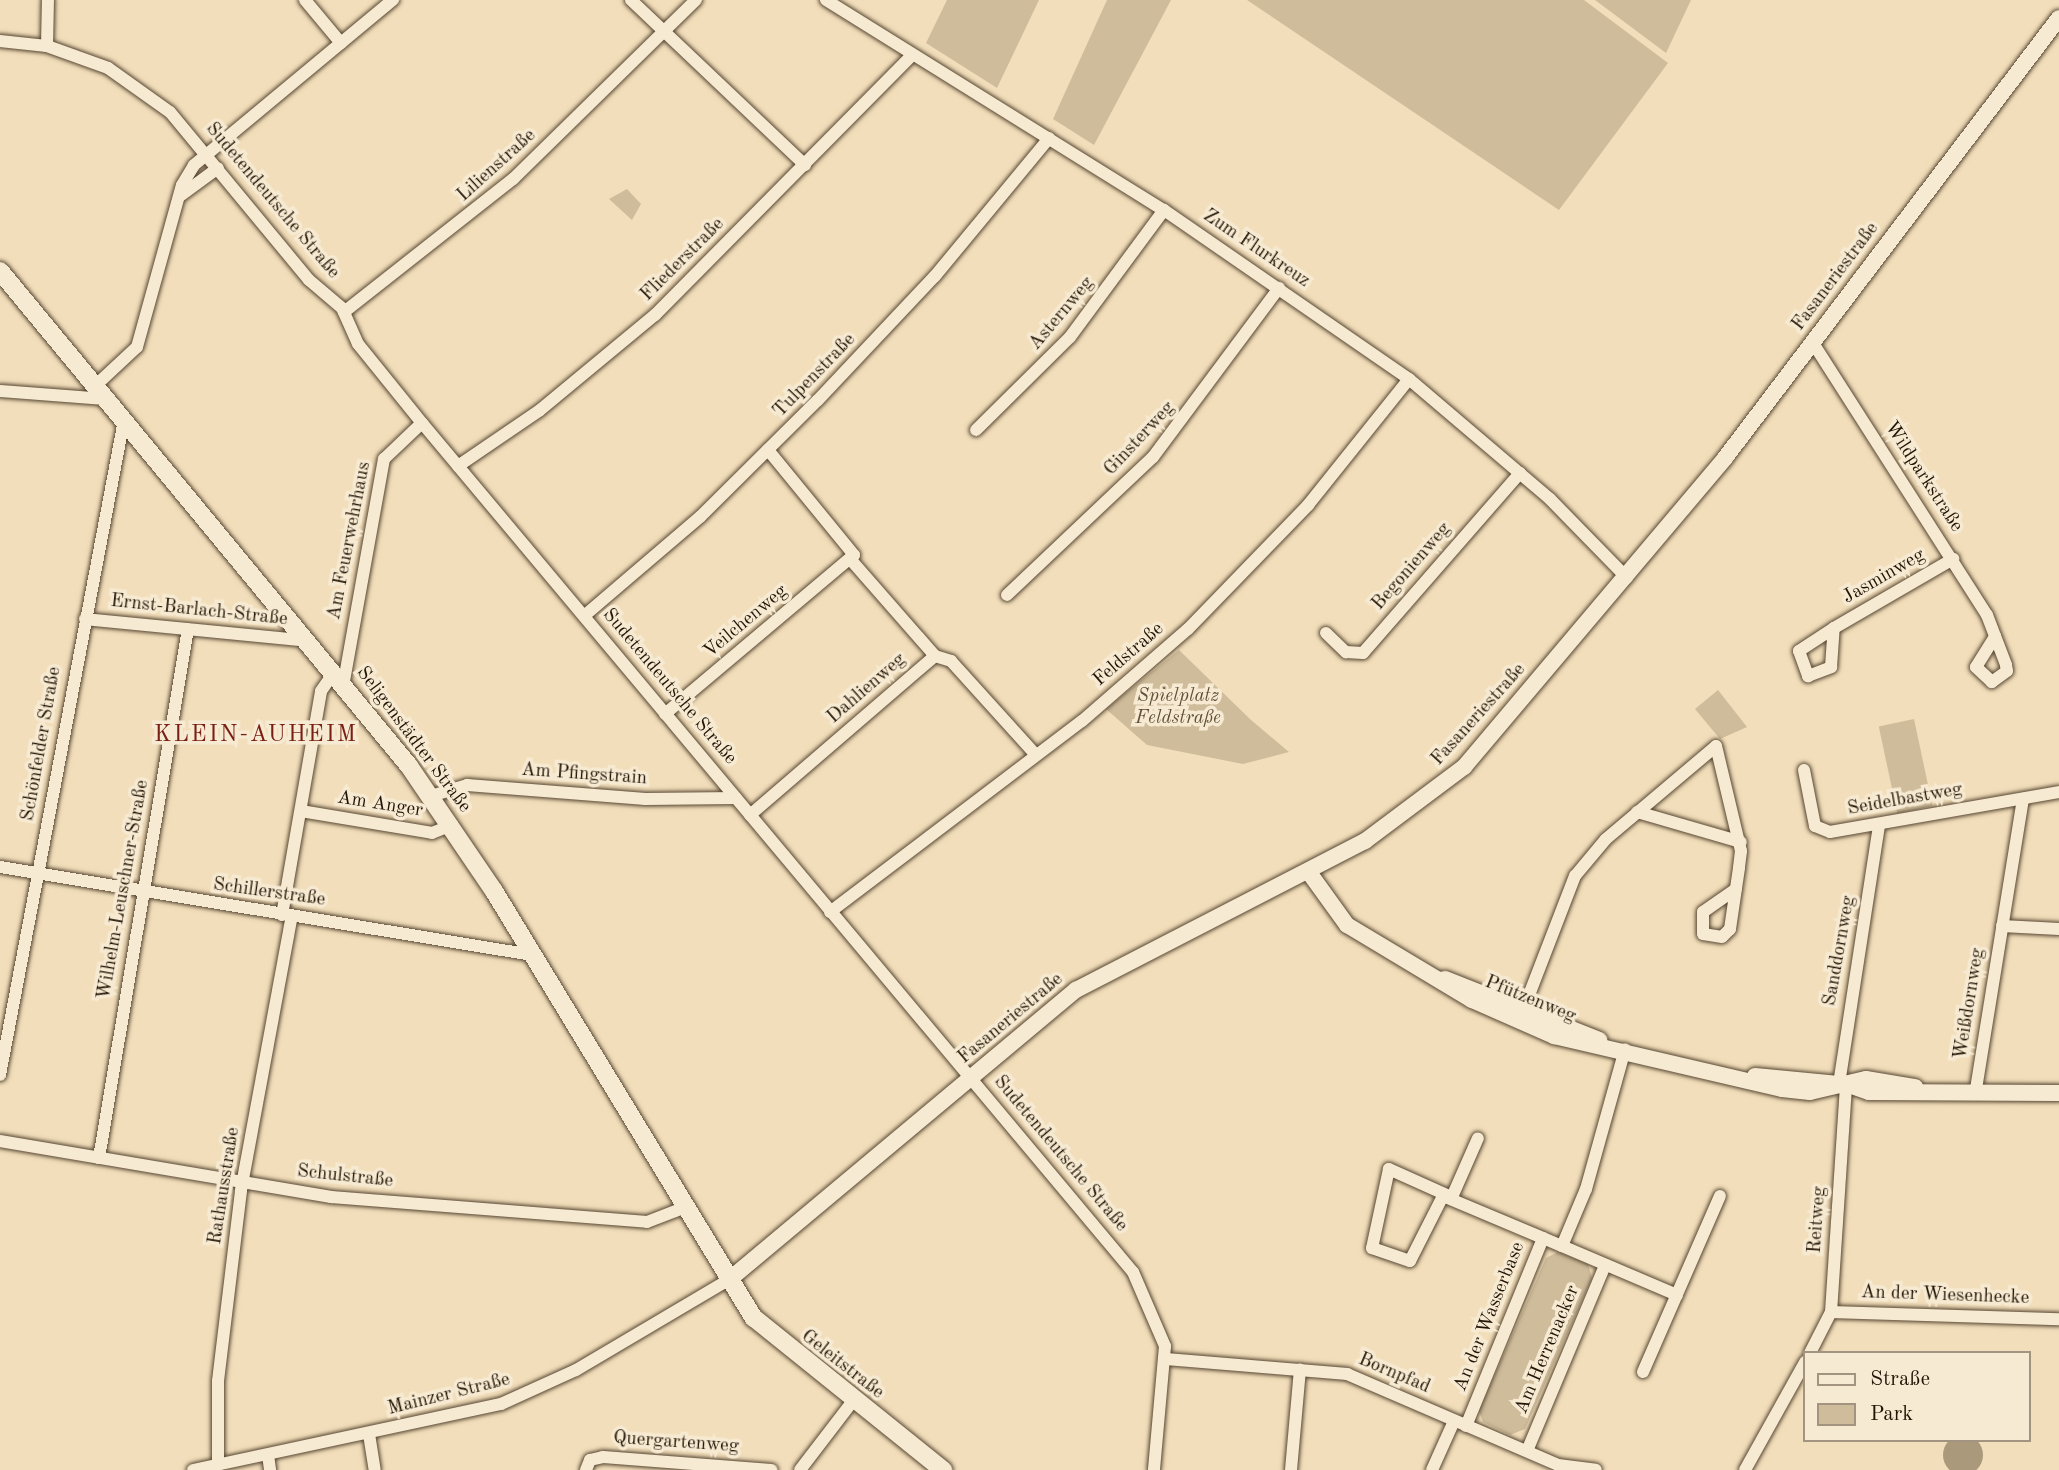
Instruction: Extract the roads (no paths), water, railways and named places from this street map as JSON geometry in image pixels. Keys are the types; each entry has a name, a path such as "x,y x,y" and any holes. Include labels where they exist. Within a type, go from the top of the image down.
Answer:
{"main road":[{"name":"Seligenstädter Straße","path":"0,271 339,676 431,796 532,954 730,1279"},
{"name":"Geleitstraße","path":"730,1279 763,1327 943,1470"}],"street":[{"path":"47,46 48,0"},
{"path":"305,0 341,43"},
{"path":"0,391 101,393 137,347 186,175 206,155 393,0"},
{"path":"631,0 663,34 805,165"},
{"name":"Lilienstraße","path":"344,312 513,179 696,0"},
{"name":"Zum Flurkreuz","path":"826,0 1164,210 1409,379 1520,473 1628,578"},
{"name":"Fasaneriestraße","path":"730,1279 1095,978 1308,871 1383,830 1451,778 1628,578 1813,343 2059,18"},
{"name":"Sudetendeutsche Straße","path":"0,41 47,46 136,84 218,168 309,280 344,312 358,344 422,423 1137,1278 1157,1316 1166,1359 1154,1470"},
{"name":"Fliederstraße","path":"458,466 540,410 655,315 912,55"},
{"name":"Tulpenstraße","path":"584,616 768,450 935,276 1049,138"},
{"path":"180,197 218,168"},
{"name":"Asternweg","path":"976,430 1070,337 1164,210"},
{"name":"Ginsterweg","path":"1007,595 1153,457 1279,288"},
{"name":"Wildparkstraße","path":"1813,343 1953,559 1995,635"},
{"name":"Feldstraße","path":"830,912 1142,670 1254,564 1409,379"},
{"name":"Schönfelder Straße","path":"0,1075 124,420"},
{"name":"Am Feuerwehrhaus","path":"339,676 384,459 422,423"},
{"path":"768,450 853,548 851,560 934,656"},
{"name":"Begonienweg","path":"1326,633 1346,652 1363,653 1520,473"},
{"name":"Jasminweg","path":"1834,628 1953,559"},
{"name":"Veilchenweg","path":"665,714 851,560"},
{"name":"Ernst-Barlach-Straße","path":"85,619 309,641"},
{"name":"Wilhelm-Leuschner-Straße","path":"105,1158 143,892 188,629"},
{"name":"Dahlienweg","path":"750,815 934,656 951,661 1034,753"},
{"name":"Rathausstraße","path":"218,1465 218,1381 243,1184 321,691 339,676"},
{"path":"1521,1014 1570,884 1637,812 1716,746 1741,842 1736,889"},
{"name":"Seidelbastweg","path":"1804,770 1815,826 1830,832 2059,792"},
{"name":"Am Pfingstrain","path":"431,796 467,785 645,799 736,798"},
{"name":"Weißdornweg","path":"1976,1089 2023,799"},
{"name":"Am Anger","path":"301,811 432,832 452,825"},
{"path":"1637,812 1741,842"},
{"name":"Sanddornweg","path":"1842,1084 1879,825"},
{"name":"Schillerstraße","path":"0,867 532,954"},
{"name":"Pfützenweg","path":"1308,871 1347,925 1441,978 1521,1014 1618,1047 1810,1092 1842,1084 1869,1092 1915,1087 2059,1093"},
{"name":"Weißdornweg","path":"2002,926 2059,929"},
{"path":"1562,1246 1586,1189 1618,1047"},
{"name":"Reitweg","path":"1812,1351 1831,1312 1842,1084"},
{"path":"1478,1138 1450,1196 1435,1202 1410,1261 1372,1248 1388,1169 1450,1196 1543,1238"},
{"name":"Schulstraße","path":"0,1141 243,1184 345,1199 647,1222 686,1207"},
{"path":"1643,1372 1720,1196"},
{"name":"An der Wasserbase","path":"1432,1470 1460,1423 1543,1238 1677,1295"},
{"name":"Am Herrenacker","path":"1527,1451 1605,1265"},
{"name":"Mainzer Straße","path":"193,1470 369,1434 520,1397 730,1279"},
{"name":"An der Wiesenhecke","path":"1831,1312 2059,1319"},
{"name":"Bornpfad","path":"1166,1359 1300,1369 1357,1377 1558,1465 1596,1470"},
{"path":"1745,1470 1804,1364"},
{"path":"1291,1470 1300,1369"},
{"path":"800,1470 853,1401"},
{"path":"369,1434 375,1470"},
{"path":"268,1455 270,1470"},
{"name":"Quergartenweg","path":"586,1470 597,1457 692,1467 771,1470"}],"district":[{"name":"KLEIN-AUHEIM","path":"256,735"}],"park label":[{"name":"Spielplatz Feldstraße","path":"1178,708"}]}
